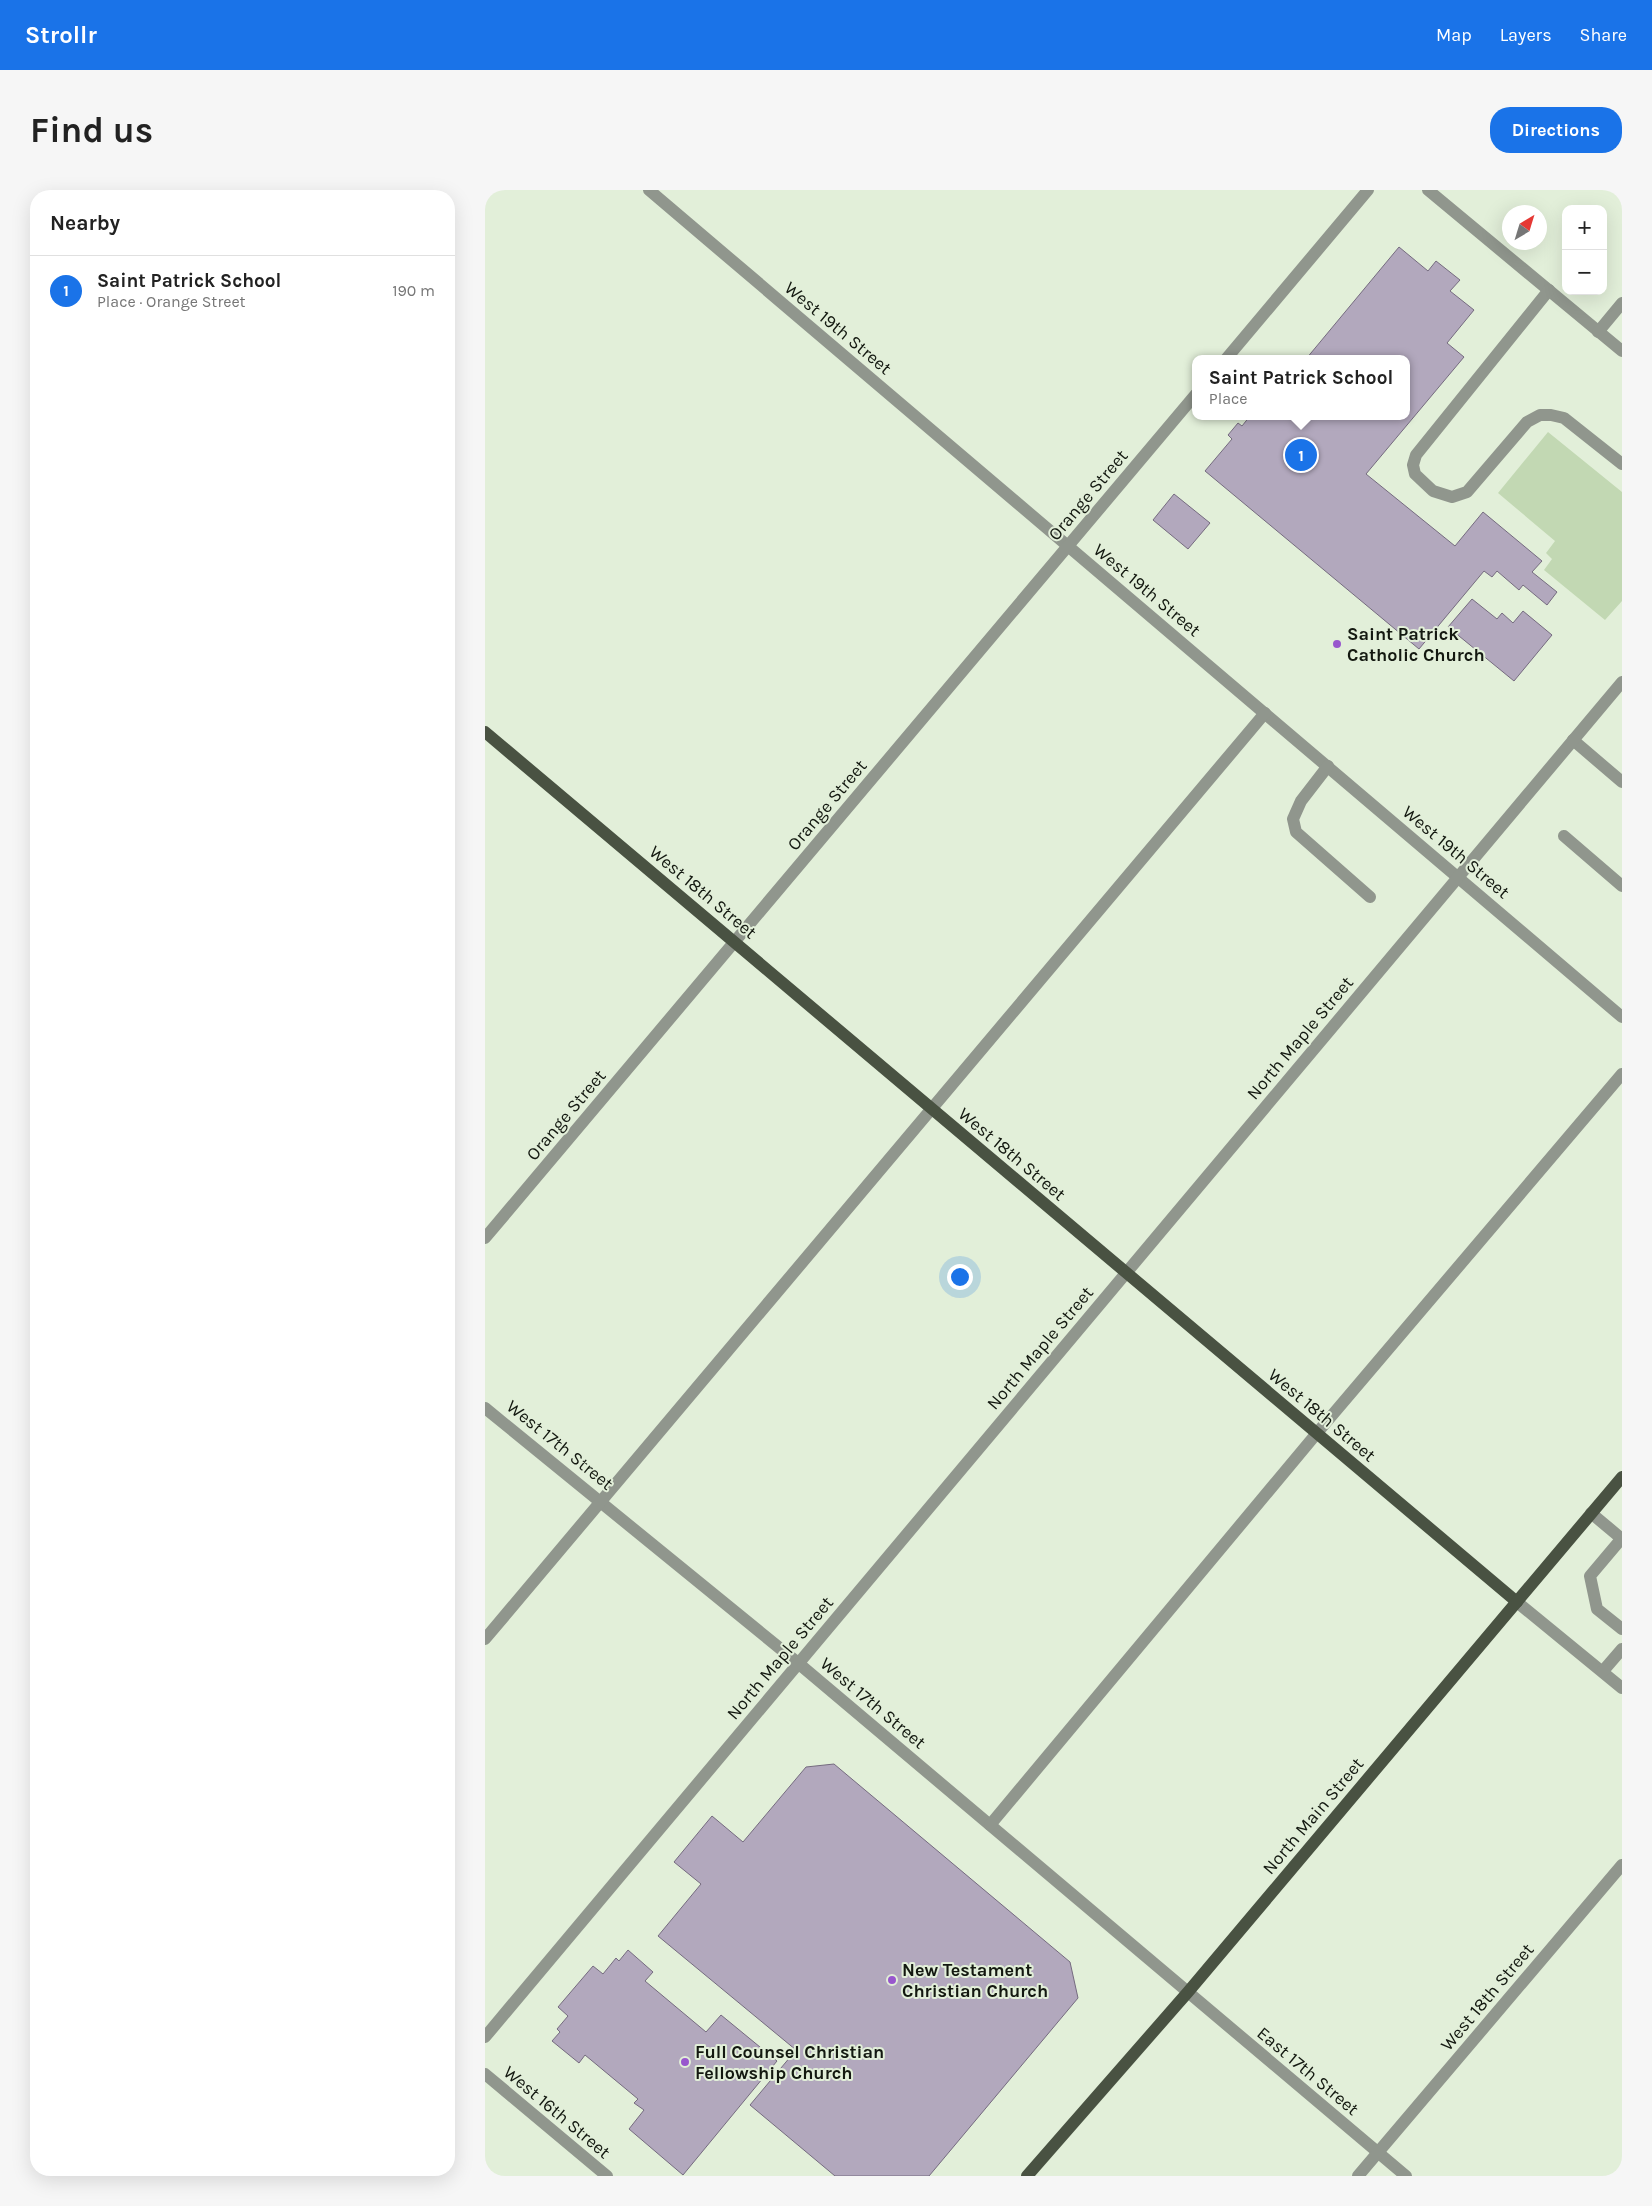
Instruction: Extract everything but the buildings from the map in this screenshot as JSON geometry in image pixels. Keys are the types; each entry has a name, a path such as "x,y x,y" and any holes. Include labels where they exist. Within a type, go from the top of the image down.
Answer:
{"main road":[{"name":"West 18th Street","path":"485,732 1517,1602"},
{"name":"North Main Street","path":"1027,2176 1188,1992 1622,1477"}],"street":[{"name":"West 19th Street","path":"649,190 1622,1017"},
{"path":"1229,355 1368,190"},
{"path":"1428,190 1622,351"},
{"path":"1549,290 1416,455 1413,465 1415,474 1440,495 1452,497 1467,492 1527,422 1540,416 1551,415 1563,418 1622,464"},
{"path":"1598,332 1622,303"},
{"name":"Orange Street","path":"485,1238 1192,399"},
{"name":"North Maple Street","path":"485,2037 1622,682"},
{"path":"485,1639 1265,713"},
{"path":"1573,740 1622,782"},
{"path":"1328,766 1301,800 1293,819 1296,832 1370,897"},
{"path":"1564,836 1622,886"},
{"path":"990,1825 1317,1433 1622,1074"},
{"name":"West 17th Street","path":"485,1408 798,1663 1188,1992"},
{"path":"1591,1513 1622,1538 1590,1576 1597,1609 1622,1630"},
{"path":"1517,1602 1622,1688"},
{"path":"1603,1671 1622,1649"},
{"name":"West 18th Street","path":"1359,2176 1622,1865"},
{"name":"East 17th Street","path":"1188,1992 1406,2176"},
{"name":"West 16th Street","path":"485,2074 607,2176"}],"green space":[{"path":"1548,432 1622,492 1622,601 1605,620 1544,570 1552,559 1546,553 1555,541 1498,493"}],"place":[{"name":"Saint Patrick School","path":"1301,455"},
{"name":"Saint Patrick Catholic Church","path":"1337,644"},
{"name":"New Testament Christian Church","path":"892,1980"},
{"name":"Full Counsel Christian Fellowship Church","path":"685,2062"}]}
